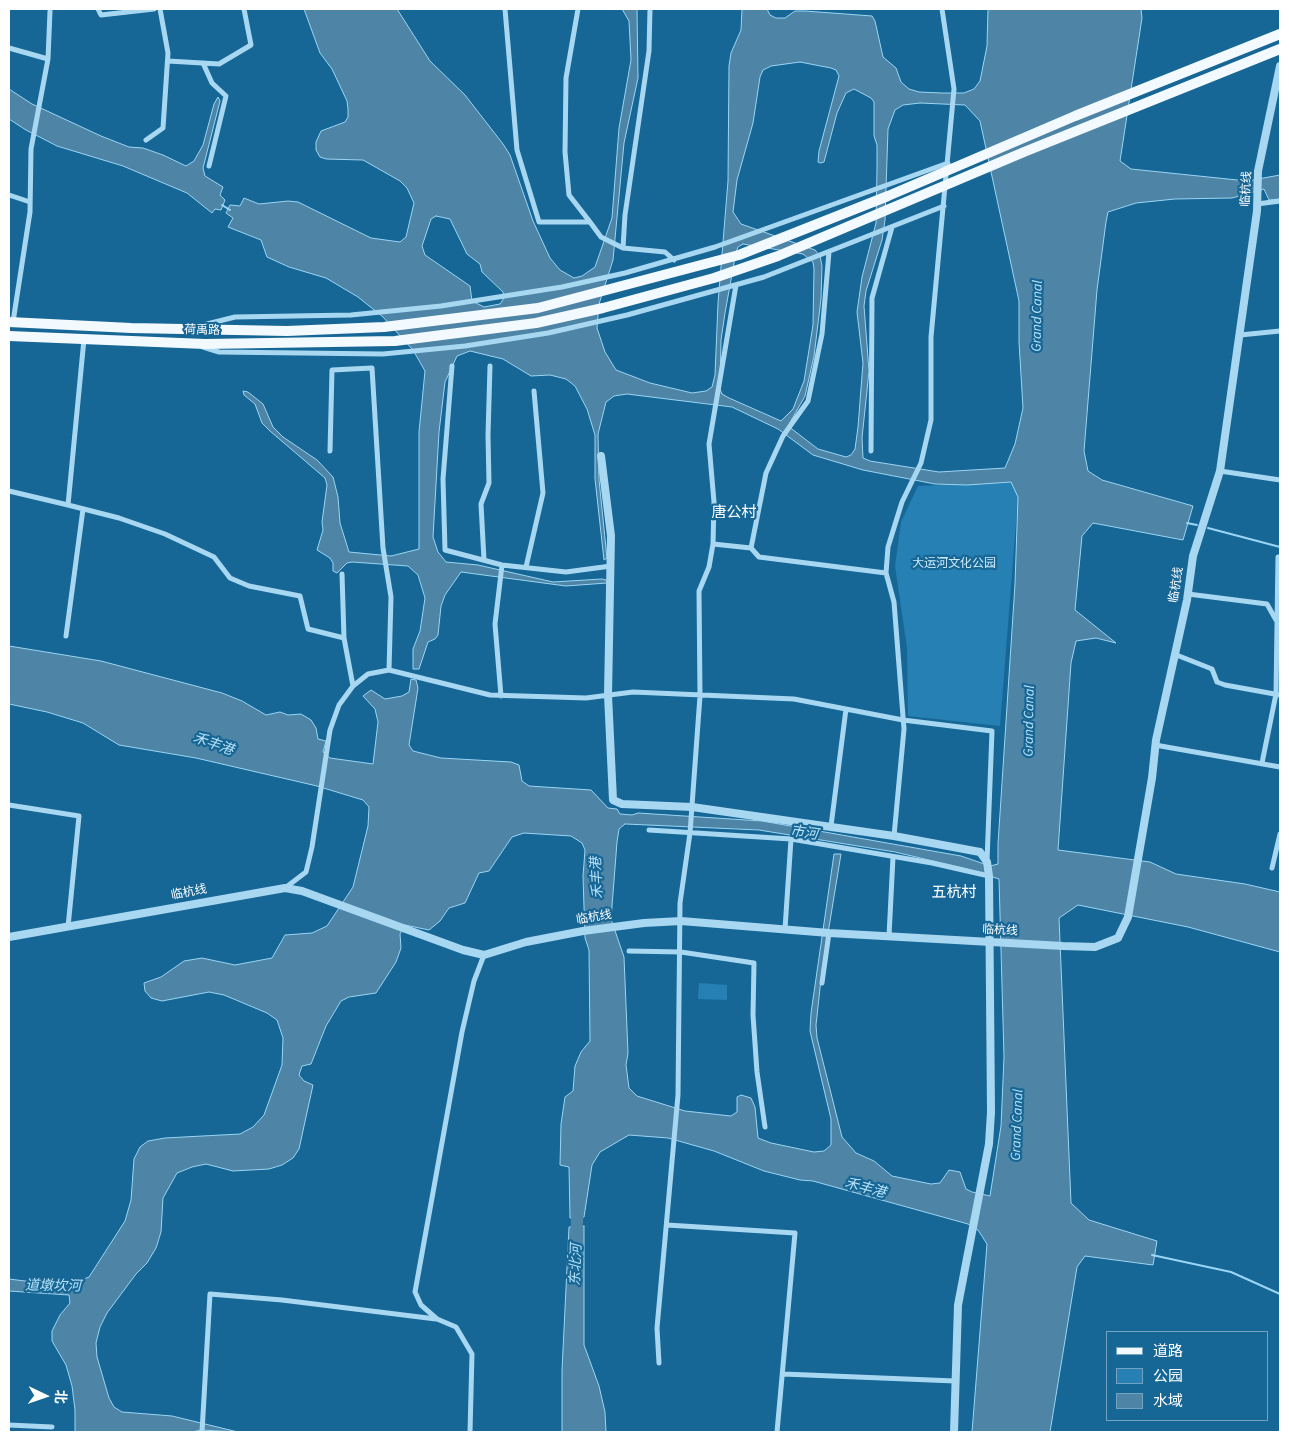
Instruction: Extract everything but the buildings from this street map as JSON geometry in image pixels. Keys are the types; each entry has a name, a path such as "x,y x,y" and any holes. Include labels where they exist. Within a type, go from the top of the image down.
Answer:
{"main road":[{"name":"荷禹路","path":"11,322 287,331 384,327 538,308 739,255 888,196 1084,112 1280,34"},
{"name":"荷禹路","path":"9,336 196,344 394,341 536,323 603,308 736,271 811,243 1024,152 1280,49"}],"street":[{"path":"98,9 101,15 154,9"},
{"path":"146,140 163,128 168,53 160,9"},
{"path":"168,61 219,64 251,45 244,9"},
{"path":"505,9 517,150 539,222 590,222"},
{"path":"578,9 566,78 565,152 570,195 601,237 623,248 665,252 674,260"},
{"path":"623,248 625,215 649,51 650,9"},
{"path":"894,836 903,720 894,602 886,573 888,548 902,502 921,463 931,420 931,337 954,89 942,9"},
{"path":"11,322 30,202 30,149 48,59 50,11"},
{"path":"9,48 48,59"},
{"path":"203,63 212,83 226,96 209,166"},
{"name":"临杭线","path":"9,937 285,888 302,891 408,930 484,955 526,942 583,931 616,926 681,921 825,932 1063,946 1095,947 1118,938 1128,917 1139,857 1155,745 1188,594 1193,556 1220,471 1257,204 1258,171 1280,66"},
{"path":"190,329 235,317 351,315 441,306 562,287 674,260 715,248 948,163"},
{"path":"9,195 30,202"},
{"path":"1257,204 1280,201"},
{"path":"196,344 219,352 300,355 400,352 465,346 548,333 733,286 810,260 944,206"},
{"path":"871,451 872,298 892,227"},
{"path":"751,548 766,473 783,436 808,401 822,334 829,252"},
{"path":"659,1363 657,1328 677,1107 681,952 680,903 690,833 700,696 699,591 709,567 713,544 714,502 709,444 718,396 733,286"},
{"path":"1240,336 1280,331"},
{"path":"68,505 84,339"},
{"path":"452,366 443,479 445,550 502,565 566,572 611,566"},
{"path":"484,560 481,504 489,483 490,366"},
{"path":"330,451 332,370 372,368 383,548 391,597 389,670"},
{"path":"526,568 543,493 534,391"},
{"path":"601,456 611,536 608,695 613,800 622,804 692,807 894,836 980,852 986,862"},
{"path":"1220,471 1280,480"},
{"path":"9,491 119,518 158,532 214,558 230,578 248,586 300,596 308,629 344,638"},
{"path":"66,636 83,509"},
{"path":"713,544 751,548 759,557 886,573"},
{"path":"1262,763 1278,694 1278,557 1280,558"},
{"path":"501,696 495,624 502,565"},
{"path":"342,574 344,638 353,686"},
{"path":"1188,594 1267,604 1279,622"},
{"path":"1174,654 1212,669 1217,682 1278,694"},
{"path":"285,888 306,872 330,730 339,705 353,686 368,674 389,670 490,695 501,696 586,698 633,692 794,699 903,720 992,731 986,862 989,876 991,1112 989,1144 958,1305 954,1432"},
{"path":"831,826 846,709"},
{"path":"1155,745 1280,766"},
{"path":"9,805 79,816 68,927"},
{"path":"650,830 791,839 932,863 989,876"},
{"path":"1272,868 1280,834"},
{"path":"785,929 791,839"},
{"path":"888,936 893,857"},
{"path":"822,983 825,932"},
{"path":"629,951 681,952 754,963 753,1015 757,1072 764,1127"},
{"path":"437,1319 421,1305 415,1292 462,1032 474,981 484,955"},
{"path":"666,1225 795,1234 777,1432"},
{"path":"202,1432 210,1294 282,1300 437,1319 456,1327 472,1354 470,1432"},
{"path":"783,1374 955,1381"},
{"path":"9,1425 52,1427"}],"green space":[{"name":"大运河文化公园","path":"1012,482 1018,497 1000,726 908,716 907,648 895,566 901,522 918,486"},
{"path":"699,983 727,985 727,1000 698,999"}],"water":[{"path":"304,9 397,9 430,61 465,95 503,144 510,155 533,221 550,258 560,270 574,278 582,276 595,267 612,218 619,128 631,60 629,21 622,9 637,9 638,78 624,143 613,260 599,304 597,328 605,352 616,370 650,383 692,393 706,391 712,387 715,375 718,303 728,181 729,66 731,53 741,30 742,9 767,9 770,15 776,18 785,18 795,11 872,16 875,21 883,57 896,68 901,82 909,89 919,92 964,93 974,89 980,81 987,46 988,9 1141,9 1142,18 1120,161 1131,169 1247,181 1280,175 1280,199 1269,200 1264,189 1232,198 1175,199 1136,203 1108,212 1106,222 1097,290 1084,451 1088,471 1102,480 1193,506 1183,540 1093,523 1082,536 1075,610 1116,643 1096,638 1076,641 1071,663 1058,850 1150,862 1176,874 1245,884 1280,892 1280,952 1188,927 1078,905 1059,918 1071,1203 1089,1220 1157,1241 1153,1265 1085,1256 1077,1267 1050,1432 972,1432 987,1244 978,1230 968,1224 813,1181 800,1180 764,1171 714,1151 668,1138 629,1135 600,1152 592,1165 584,1217 570,1218 569,1167 560,1165 561,1124 565,1097 573,1091 575,1066 581,1052 590,1041 589,950 585,938 583,876 585,850 582,843 571,836 524,833 512,837 489,871 479,873 465,903 449,908 440,921 429,930 405,925 400,934 401,948 396,962 376,993 349,997 341,1001 326,1026 311,1064 302,1066 299,1075 304,1081 313,1085 299,1149 293,1158 282,1165 269,1169 233,1171 206,1164 177,1173 163,1198 161,1232 156,1248 147,1263 136,1274 107,1313 100,1327 96,1343 97,1357 109,1398 114,1407 122,1412 172,1416 238,1432 201,1430 192,1432 75,1432 72,1386 66,1365 52,1341 52,1331 60,1315 70,1303 69,1295 9,1291 9,1279 41,1283 79,1281 89,1277 125,1221 131,1200 134,1159 140,1147 148,1141 165,1138 240,1134 253,1127 264,1115 282,1065 283,1038 277,1020 267,1013 224,995 209,992 162,1001 151,998 145,991 144,983 161,977 184,961 202,958 235,965 272,958 285,935 312,933 327,926 353,887 368,826 369,807 363,800 317,786 196,758 119,745 83,723 47,712 9,704 9,646 101,661 222,693 242,701 266,715 280,712 288,715 301,714 311,720 316,728 318,739 326,741 323,752 330,758 373,764 378,722 375,709 363,696 371,690 385,699 402,696 409,692 411,679 416,680 418,688 409,745 413,751 441,758 511,762 519,765 522,781 529,786 591,790 608,808 617,809 620,814 632,815 638,813 762,821 961,856 990,866 998,864 1015,584 1018,497 1011,482 967,485 935,484 863,470 813,455 778,429 732,407 627,394 614,396 606,402 598,434 599,480 607,558 604,560 595,479 595,435 587,409 575,386 566,379 550,375 531,376 503,359 470,351 457,356 445,382 439,432 433,537 438,552 446,562 478,565 553,582 602,579 606,580 607,583 566,586 461,572 445,595 441,606 438,635 435,639 428,642 419,669 413,669 413,649 420,631 425,598 418,575 408,566 352,562 347,563 337,573 333,571 333,563 330,558 317,550 323,530 322,522 327,485 325,478 262,423 255,404 244,395 243,391 248,392 263,404 273,427 283,437 317,460 333,477 338,497 340,523 349,552 391,556 419,549 419,432 425,371 413,350 383,317 358,297 326,278 289,267 267,257 261,240 228,227 233,218 226,213 230,205 240,206 244,198 259,204 288,201 298,202 371,238 400,242 406,237 414,203 407,188 400,181 363,160 326,159 320,157 316,150 316,142 321,131 345,122 348,117 347,101 332,69 320,53","holes":["800,62 836,70 839,76 819,151 818,162 820,163 824,162 837,113 846,93 854,89 871,98 874,102 874,136 877,145 876,223 862,277 857,312 863,363 858,427 855,449 851,455 846,457 818,449 788,426 805,396 814,356 821,299 822,266 820,256 815,250 741,224 733,212 737,180 753,123 760,77 763,70 771,66","920,103 965,105 980,121 1019,301 1019,342 1023,408 1015,444 1005,468 939,472 870,461 863,458 862,438 869,371 864,306 866,291 882,240 885,220 888,129 895,110 903,105","436,216 450,219 467,254 480,264 482,272 503,292 504,298 500,304 484,307 472,301 470,286 425,255 422,246 431,219","743,244 803,254 813,262 813,325 804,381 793,409 781,421 729,398 722,394 720,389 721,340 738,247","625,824 759,830 895,852 967,869 999,879 1004,1057 1001,1126 990,1196 966,1189 960,1172 949,1170 940,1183 931,1184 892,1176 874,1161 856,1153 842,1137 817,1038 816,1025 822,970 841,854 834,854 810,1031 831,1119 831,1145 824,1151 814,1152 771,1143 758,1138 755,1107 751,1098 741,1095 737,1097 737,1112 731,1116 685,1111 637,1096 629,1088 626,1065 628,1053 624,957 611,919 619,829"]},
{"path":"9,89 32,104 101,136 129,147 143,148 163,155 186,166 194,161 203,145 214,104 218,97 220,101 203,168 205,176 223,187 220,195 225,200 221,210 215,209 212,213 187,193 123,166 57,146 26,130 9,119"},
{"path":"584,1226 584,1345 599,1386 605,1412 606,1432 562,1432 562,1370 569,1227"}],"waterway":[{"path":"222,205 230,210"},
{"path":"1187,523 1197,525"},
{"path":"1208,528 1280,547"},
{"name":"东北河","path":"576,1242 578,1202"},
{"path":"1152,1255 1231,1272 1280,1294"}],"district":[{"name":"唐公村","path":"734,514"},
{"name":"五杭村","path":"954,894"}],"water label":[{"name":"Grand Canal","path":"1038,316"},
{"name":"Grand Canal","path":"1030,721"},
{"name":"禾丰港","path":"213,745"},
{"name":"市河","path":"804,834"},
{"name":"禾丰港","path":"598,878"},
{"name":"Grand Canal","path":"1018,1125"},
{"name":"禾丰港","path":"865,1189"},
{"name":"道墩坎河","path":"53,1287"}]}
